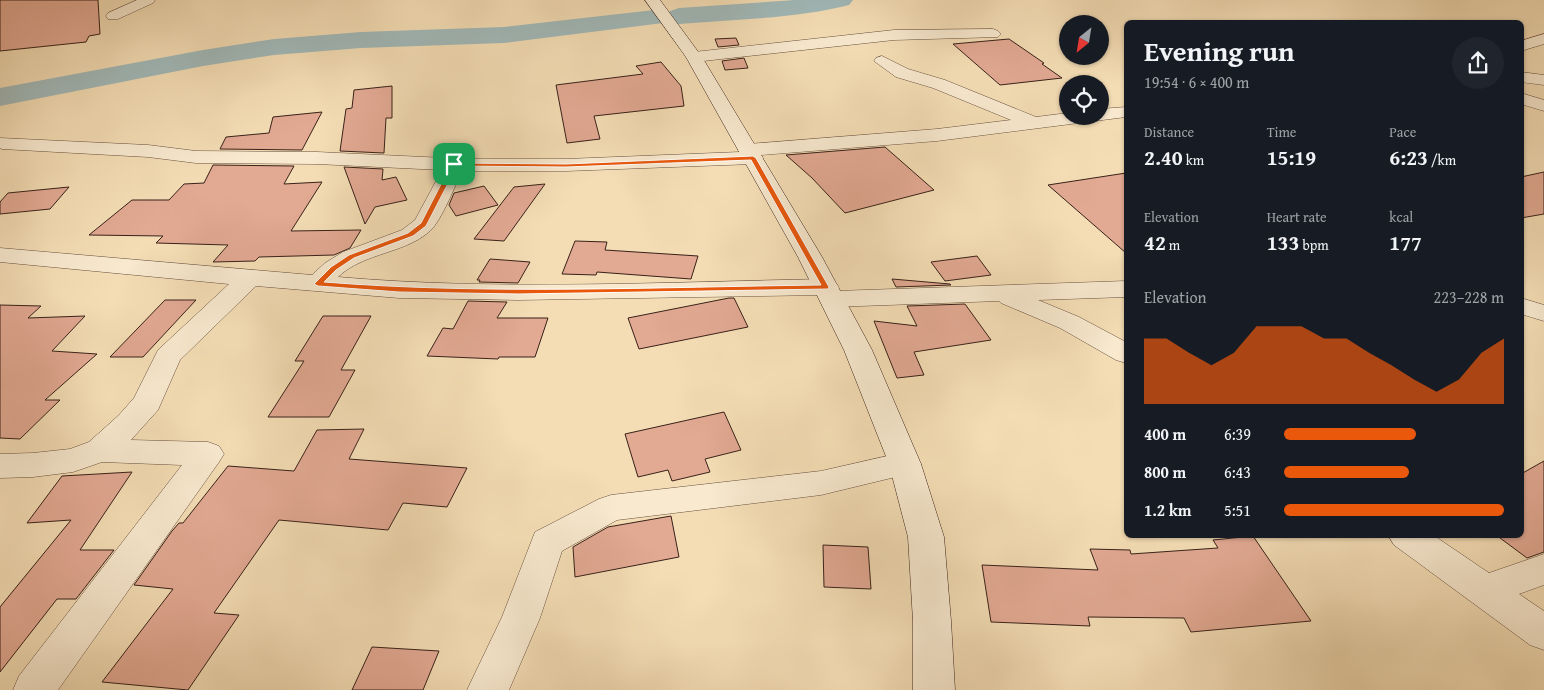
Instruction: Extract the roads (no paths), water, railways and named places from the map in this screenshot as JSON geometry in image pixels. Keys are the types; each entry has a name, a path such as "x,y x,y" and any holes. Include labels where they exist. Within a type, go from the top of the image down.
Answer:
{"street":[{"path":"113,16 148,0"},
{"path":"652,0 665,15 694,57 829,293 858,350 905,464 926,537 932,621 934,690"},
{"path":"694,57 894,35 993,34"},
{"path":"1524,45 1544,40"},
{"path":"1524,47 1544,53"},
{"path":"882,61 902,73 939,84 1033,123"},
{"path":"1524,77 1544,80"},
{"path":"1109,114 1124,112"},
{"path":"2,143 112,148 196,157 318,158 454,164 566,165 750,154 937,135 1059,120"},
{"path":"318,284 334,268 351,256 410,235 424,224 454,164"},
{"path":"0,255 399,290 829,293 917,297 992,292 1124,289"},
{"path":"100,450 130,423 147,403 168,356 250,278"},
{"path":"992,292 1044,310 1091,333 1124,353"},
{"path":"1524,305 1544,306"},
{"path":"1524,306 1544,313"},
{"path":"0,466 33,465 72,460 100,450 208,454 34,690"},
{"path":"488,690 521,618 547,542 611,508 821,483 905,464"},
{"path":"1410,538 1544,633"},
{"path":"1484,591 1544,569"}],"waterway":[{"path":"679,16 791,8 841,0"},
{"path":"0,97 203,58 274,47 361,40 504,35 654,18"}]}
